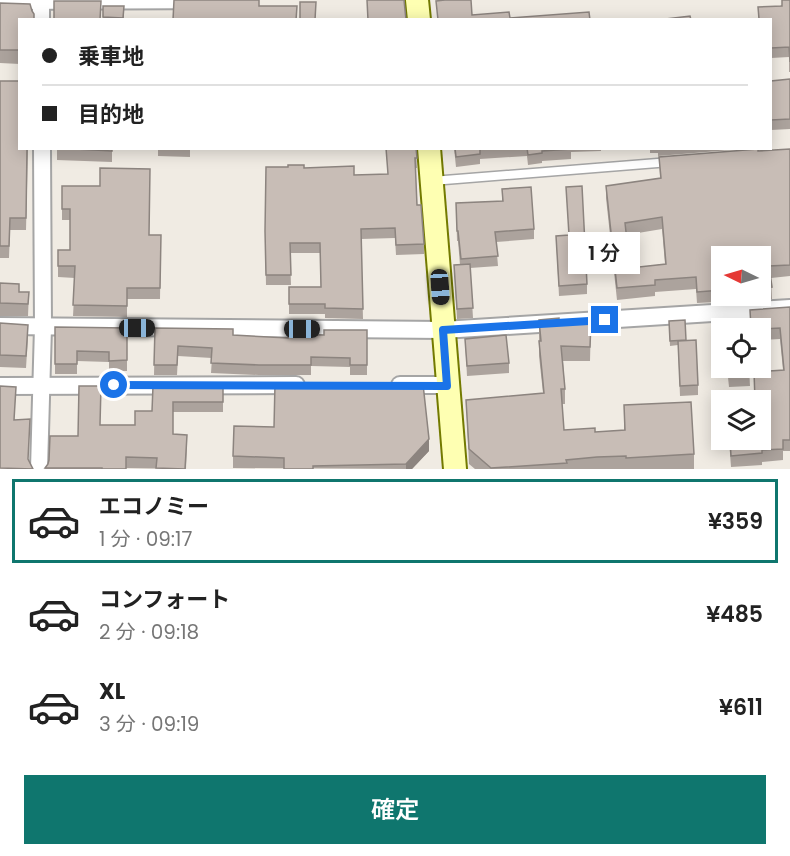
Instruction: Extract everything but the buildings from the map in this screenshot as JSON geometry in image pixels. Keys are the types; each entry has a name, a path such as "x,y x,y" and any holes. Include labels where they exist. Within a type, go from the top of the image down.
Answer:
{"street":[{"path":"0,1 234,0"},
{"path":"417,0 419,18"},
{"path":"41,1 42,18"},
{"path":"39,469 43,327 42,150"},
{"path":"429,150 455,469"},
{"path":"0,326 443,330 790,308"},
{"path":"0,386 316,385"},
{"path":"388,385 447,386"}],"lane":[{"path":"431,181 674,162"}],"route":[{"path":"114,385 447,386 443,330 605,320"}]}
